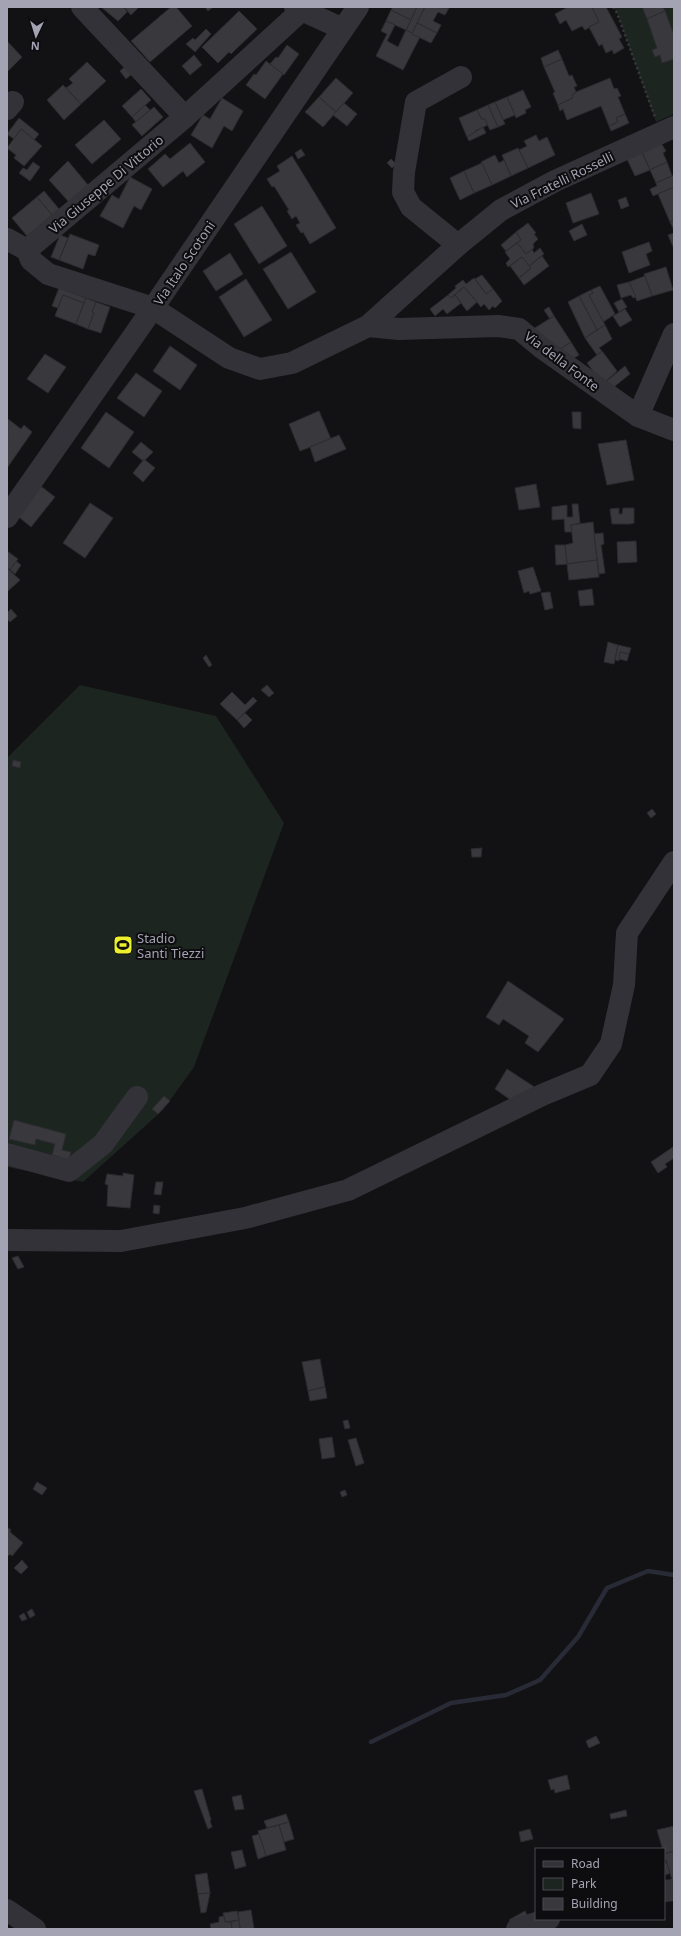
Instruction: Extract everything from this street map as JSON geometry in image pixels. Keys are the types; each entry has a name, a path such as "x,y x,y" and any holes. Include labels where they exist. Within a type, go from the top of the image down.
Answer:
{"street":[{"path":"82,7 186,117"},
{"name":"Via Italo Scotoni","path":"7,517 13,495 153,308 358,7"},
{"path":"299,9 343,29"},
{"name":"Via Giuseppe Di Vittorio","path":"27,250 186,117 299,9"},
{"path":"458,245 411,207 403,192 404,172 416,102 461,77"},
{"name":"Via Fratelli Rosselli","path":"27,250 31,260 48,274 153,308 229,358 260,369 292,363 368,326 458,245 501,210 555,182 669,129"},
{"path":"7,239 27,250"},
{"name":"Via della Fonte","path":"368,326 399,329 498,326 520,329 542,348 638,416 674,430"},
{"path":"638,416 674,334"},
{"path":"7,1240 121,1241 245,1218 348,1190 542,1096 590,1076 611,1044 624,985 627,933 674,862"},
{"path":"7,1154 69,1171 102,1144 138,1097"},
{"path":"7,1910 35,1929"},
{"path":"517,1929 546,1920"}],"path":[{"path":"613,7 669,129"}],"green space":[{"path":"613,7 674,7 674,114 656,122 617,13"},
{"name":"Stadio Santi Tiezzi","path":"80,685 216,716 284,823 194,1067 163,1110 83,1182 7,1167 7,758"}],"building":[{"path":"101,7 124,7 127,12 118,21"},
{"path":"124,7 139,7 131,15"},
{"path":"171,7 176,7 192,26 150,62 131,41"},
{"path":"205,7 213,7 208,11"},
{"path":"393,7 417,7 411,20 391,10"},
{"path":"417,7 425,7 412,34 406,30"},
{"path":"425,7 449,8 445,15 438,12 433,21 441,25 437,33 417,23"},
{"path":"568,7 592,7 599,22 585,30 582,26 572,31 566,20 560,24 555,14"},
{"path":"592,7 606,7 622,37 619,39 624,48 614,54 612,50 606,53 602,44 599,46 589,27 599,22"},
{"path":"642,7 663,7 665,11 647,19"},
{"path":"391,10 411,20 406,30 386,21"},
{"path":"239,11 257,29 231,54 229,52 218,63 202,47"},
{"path":"665,11 674,35 674,59 662,63 660,55 655,57 652,50 657,48 647,19"},
{"path":"386,21 395,25 387,41 398,47 406,30 420,37 403,70 376,56 387,34 381,31"},
{"path":"417,23 437,33 431,43 412,34"},
{"path":"206,29 211,34 195,52 186,44 193,38 195,40"},
{"path":"7,41 22,57 7,72"},
{"path":"287,45 299,54 284,75 270,64 276,57 278,58"},
{"path":"558,50 562,59 544,67 541,58"},
{"path":"194,55 202,65 190,75 182,66"},
{"path":"562,59 569,76 572,75 577,86 574,87 576,92 572,95 573,98 558,105 553,93 555,92 544,67"},
{"path":"266,61 283,74 265,99 246,85 254,74 256,75"},
{"path":"87,62 106,81 81,104 66,88 73,83 69,79"},
{"path":"127,65 134,72 126,79 120,71"},
{"path":"336,78 353,93 336,112 319,97"},
{"path":"610,78 614,89 617,88 621,96 618,97 625,114 616,118 618,122 609,126 601,106 567,120 563,109 560,111 558,105 573,98 572,95 576,92"},
{"path":"63,85 81,104 64,120 47,100"},
{"path":"141,89 151,100 132,117 122,106"},
{"path":"523,90 531,107 525,110 526,113 516,118 507,97"},
{"path":"319,97 336,112 323,127 305,112"},
{"path":"507,97 515,115 503,120 495,102"},
{"path":"222,98 243,111 232,131 224,126 212,148 191,135 203,115 210,119"},
{"path":"495,102 505,124 498,127 488,105"},
{"path":"344,103 357,114 347,126 333,115"},
{"path":"145,105 150,110 136,122 132,117"},
{"path":"488,105 498,127 490,130 484,118 482,120 477,110"},
{"path":"154,107 163,117 142,136 132,125"},
{"path":"477,110 482,120 484,118 488,125 475,131 476,133 467,137 459,118"},
{"path":"625,114 629,123 611,131 609,126 618,122 616,118"},
{"path":"19,118 39,134 34,140 21,129 14,139 7,134"},
{"path":"104,120 121,139 92,164 75,145"},
{"path":"483,127 486,133 469,141 467,137"},
{"path":"21,129 42,146 24,166 14,158 16,155 7,148"},
{"path":"536,135 539,141 547,137 555,155 528,168 519,150 527,146 524,141"},
{"path":"190,143 205,162 187,177 183,171 163,187 148,169 165,154 170,159"},
{"path":"661,143 666,151 663,153 667,162 650,170 642,152"},
{"path":"518,148 528,168 511,176 502,155"},
{"path":"301,149 305,155 298,159 295,153"},
{"path":"642,152 650,170 635,176 627,159"},
{"path":"495,155 499,163 504,160 511,176 492,185 481,162"},
{"path":"292,156 336,228 310,244 303,232 301,233 296,225 300,223 296,216 292,219 287,211 289,210 274,186 272,187 267,179 280,171 277,166"},
{"path":"391,159 396,164 392,168 387,163"},
{"path":"68,161 88,185 69,202 49,180"},
{"path":"33,162 40,167 30,181 19,173 23,168 27,170"},
{"path":"667,162 672,176 656,183 650,170"},
{"path":"482,163 492,185 474,193 464,171"},
{"path":"464,171 474,193 460,200 450,178"},
{"path":"674,176 674,187 653,196 650,189 657,186 656,183"},
{"path":"130,177 152,189 141,210 134,206 123,228 100,216 112,195 119,199"},
{"path":"674,187 674,220 670,222 658,194"},
{"path":"44,191 59,209 52,215 37,197"},
{"path":"591,193 599,214 573,223 566,203"},
{"path":"37,197 52,215 27,236 12,218"},
{"path":"626,197 629,206 621,209 618,200"},
{"path":"262,206 287,246 259,264 234,224"},
{"path":"674,220 674,230 670,222"},
{"path":"528,223 536,233 534,234 538,239 533,244 534,248 526,254 517,243 521,240 516,232"},
{"path":"582,224 587,235 574,241 569,231"},
{"path":"516,232 521,240 506,251 501,245"},
{"path":"674,233 674,249 668,235"},
{"path":"70,234 99,245 95,256 88,254 83,269 59,260"},
{"path":"60,235 68,238 59,260 51,257"},
{"path":"649,242 652,251 646,254 650,265 629,273 622,252"},
{"path":"517,243 526,254 532,249 534,253 540,248 544,254 529,266 522,257 508,267 506,263 510,259 505,252"},
{"path":"291,252 316,292 288,309 263,269"},
{"path":"230,253 243,274 216,291 203,271"},
{"path":"542,256 549,266 524,285 519,278 531,268 529,266"},
{"path":"522,257 531,268 519,278 510,266"},
{"path":"666,267 673,290 652,296 644,274"},
{"path":"482,275 493,289 486,294 475,279"},
{"path":"645,276 652,296 637,301 629,282"},
{"path":"474,278 486,294 493,289 502,301 495,308 493,306 489,310 484,304 481,307 464,287 451,298 448,295 456,288 455,286 463,280 466,284"},
{"path":"246,279 272,320 244,337 219,297"},
{"path":"629,282 636,297 633,298 631,295 621,298 617,285"},
{"path":"600,286 615,314 603,322 589,295 593,293 591,290"},
{"path":"464,287 477,302 467,311 455,295"},
{"path":"59,288 86,298 84,303 63,295 58,308 52,306"},
{"path":"591,290 593,293 589,295 605,325 597,330 579,296"},
{"path":"63,295 84,303 76,324 55,316"},
{"path":"448,295 451,298 455,295 461,303 447,314 443,309 435,316 430,309"},
{"path":"579,296 597,330 585,338 568,302"},
{"path":"86,298 96,302 92,312 94,313 88,329 76,324"},
{"path":"622,299 627,307 619,312 614,303"},
{"path":"96,302 110,307 101,333 88,329 94,313 92,312"},
{"path":"549,307 554,316 550,319 544,310"},
{"path":"625,309 632,320 620,327 613,316"},
{"path":"554,316 571,342 556,352 530,331"},
{"path":"605,325 612,339 599,348 602,351 597,355 585,338"},
{"path":"571,342 579,355 572,359 556,352"},
{"path":"170,346 197,365 180,390 153,371"},
{"path":"602,351 617,371 603,384 587,363"},
{"path":"45,354 66,367 48,393 27,379"},
{"path":"625,366 630,374 610,390 603,384"},
{"path":"136,373 162,391 144,417 117,398"},
{"path":"319,411 331,439 300,451 289,424"},
{"path":"106,412 134,432 109,468 81,448"},
{"path":"572,412 581,412 581,429 573,428"},
{"path":"8,419 21,429 24,425 32,432 7,468"},
{"path":"339,435 346,449 315,462 310,447"},
{"path":"626,440 634,480 607,485 598,444"},
{"path":"141,442 153,452 143,461 132,452"},
{"path":"144,459 155,468 143,482 133,473"},
{"path":"38,484 55,497 31,527 14,513"},
{"path":"536,484 540,507 519,510 515,488"},
{"path":"90,503 113,518 85,558 63,543"},
{"path":"572,504 578,504 580,523 571,525 572,532 565,532 564,519 552,520 552,507 567,505 567,517 573,517"},
{"path":"619,508 619,514 622,514 623,508 634,508 634,523 612,524 610,509"},
{"path":"593,522 597,560 567,564 565,545 573,543 571,525"},
{"path":"603,533 604,544 601,545 605,573 599,574 594,534"},
{"path":"636,541 637,562 618,563 617,542"},
{"path":"555,545 565,545 567,564 556,565"},
{"path":"7,551 18,559 10,570 7,568"},
{"path":"597,560 599,577 569,580 567,564"},
{"path":"16,561 21,565 15,574 10,570"},
{"path":"533,567 541,591 530,594 529,591 524,593 518,571"},
{"path":"7,568 20,580 7,592"},
{"path":"592,589 594,605 580,606 578,591"},
{"path":"550,592 553,608 545,610 541,593"},
{"path":"11,609 17,616 10,622 7,619 7,613"},
{"path":"608,642 618,645 614,664 604,662"},
{"path":"618,645 631,648 629,654 620,652 619,661 615,660"},
{"path":"620,652 629,654 627,661 619,659"},
{"path":"206,655 212,665 209,667 203,658"},
{"path":"267,685 274,693 269,697 261,690"},
{"path":"232,692 245,705 253,697 257,701 237,720 220,704"},
{"path":"245,713 252,720 244,728 237,720"},
{"path":"13,760 21,762 20,768 12,766"},
{"path":"652,809 656,814 651,818 647,813"},
{"path":"482,848 481,857 472,857 471,849"},
{"path":"508,981 564,1019 538,1052 525,1043 529,1036 503,1019 499,1025 486,1017"},
{"path":"507,1069 536,1088 512,1101 495,1089"},
{"path":"164,1096 170,1101 158,1114 152,1109"},
{"path":"14,1120 66,1134 62,1150 71,1152 69,1160 52,1155 55,1144 36,1139 35,1145 9,1139"},
{"path":"673,1147 674,1158 665,1164 667,1167 658,1173 651,1162"},
{"path":"123,1173 134,1175 130,1208 107,1206 108,1185 105,1184 107,1174 123,1176"},
{"path":"156,1182 163,1182 161,1195 154,1194"},
{"path":"154,1205 160,1206 159,1214 153,1213"},
{"path":"18,1256 24,1267 18,1269 12,1258"},
{"path":"320,1359 325,1387 308,1391 302,1362"},
{"path":"325,1387 327,1398 310,1401 308,1391"},
{"path":"348,1420 350,1428 345,1429 343,1421"},
{"path":"332,1437 335,1457 322,1459 319,1439"},
{"path":"356,1438 364,1463 356,1466 348,1440"},
{"path":"37,1482 47,1488 42,1495 33,1489"},
{"path":"345,1490 347,1495 342,1497 340,1492"},
{"path":"7,1527 11,1530 10,1532 23,1543 12,1556 10,1554 7,1557"},
{"path":"22,1560 28,1567 21,1574 14,1568"},
{"path":"32,1609 35,1615 30,1618 27,1612"},
{"path":"24,1613 27,1619 22,1621 19,1616"},
{"path":"596,1736 600,1743 589,1748 586,1741"},
{"path":"567,1775 570,1789 555,1793 554,1789 551,1790 548,1780"},
{"path":"202,1789 211,1820 212,1827 208,1829 194,1791"},
{"path":"241,1795 244,1809 235,1810 232,1797"},
{"path":"626,1810 627,1816 611,1819 610,1814"},
{"path":"286,1814 289,1822 267,1828 264,1821"},
{"path":"289,1822 294,1839 284,1842 279,1825"},
{"path":"279,1825 286,1850 266,1856 258,1831"},
{"path":"674,1826 674,1851 665,1854 665,1848 662,1848 657,1830"},
{"path":"530,1829 533,1839 521,1842 519,1832"},
{"path":"259,1834 266,1856 258,1859 252,1836"},
{"path":"242,1850 246,1866 235,1869 231,1852"},
{"path":"674,1851 674,1886 665,1857 665,1854"},
{"path":"665,1863 667,1863 670,1873 666,1875"},
{"path":"207,1873 210,1893 198,1894 195,1875"},
{"path":"210,1893 206,1912 201,1913 198,1894"},
{"path":"251,1910 254,1929 240,1929 238,1912"},
{"path":"237,1911 239,1920 225,1922 223,1913"},
{"path":"525,1911 527,1915 512,1923 509,1920"},
{"path":"224,1916 225,1922 231,1922 232,1929 211,1929 210,1924 219,1922 219,1917"},
{"path":"239,1920 240,1929 232,1929 231,1922"}],"waterway":[{"path":"371,1742 451,1703 506,1695 540,1680 578,1637 607,1588 648,1571 674,1575"}],"place":[{"name":"Stadio Santi Tiezzi","path":"123,945"}]}
